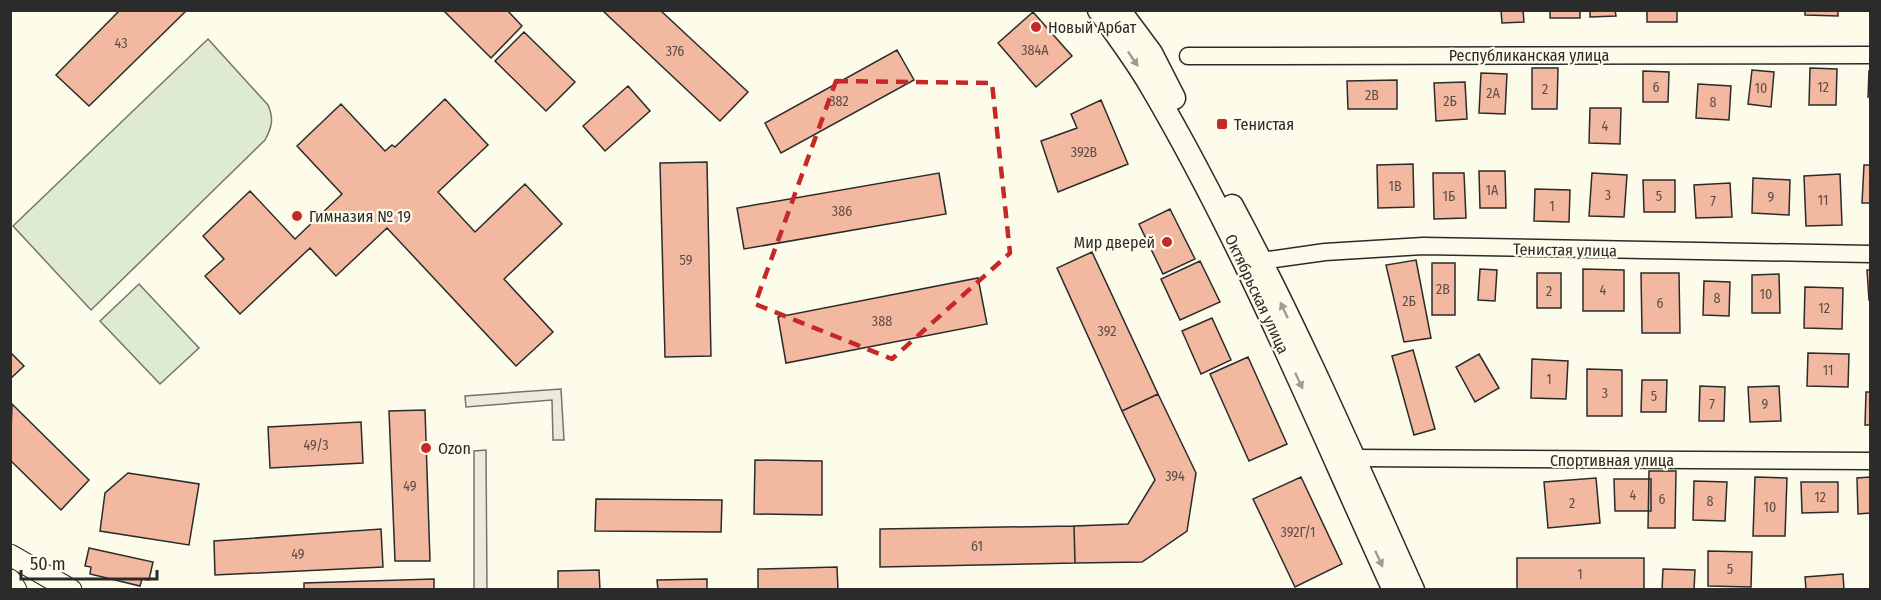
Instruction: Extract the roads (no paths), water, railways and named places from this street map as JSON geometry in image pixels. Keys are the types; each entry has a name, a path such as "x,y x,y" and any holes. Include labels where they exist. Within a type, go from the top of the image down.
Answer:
{"main road":[{"name":"Октябрьская улица","path":"1100,10 1150,84 1201,178 1259,294 1394,590"},
{"name":"Октябрьская улица","path":"1119,10 1151,53 1261,261 1354,458 1413,590"}],"street":[{"name":"Республиканская улица","path":"1188,56 1870,55"},
{"name":"Тенистая улица","path":"1261,261 1325,252 1423,246 1870,254"},
{"name":"Спортивная улица","path":"1354,458 1870,461"},
{"path":"10,555 70,590"},
{"path":"10,580 16,590"}],"place":[{"name":"Новый Арбат","path":"1036,27"},
{"name":"Тенистая","path":"1222,124"},
{"name":"Гимназия № 19","path":"297,216"},
{"name":"Мир дверей","path":"1167,242"},
{"name":"Ozon","path":"426,448"}]}
